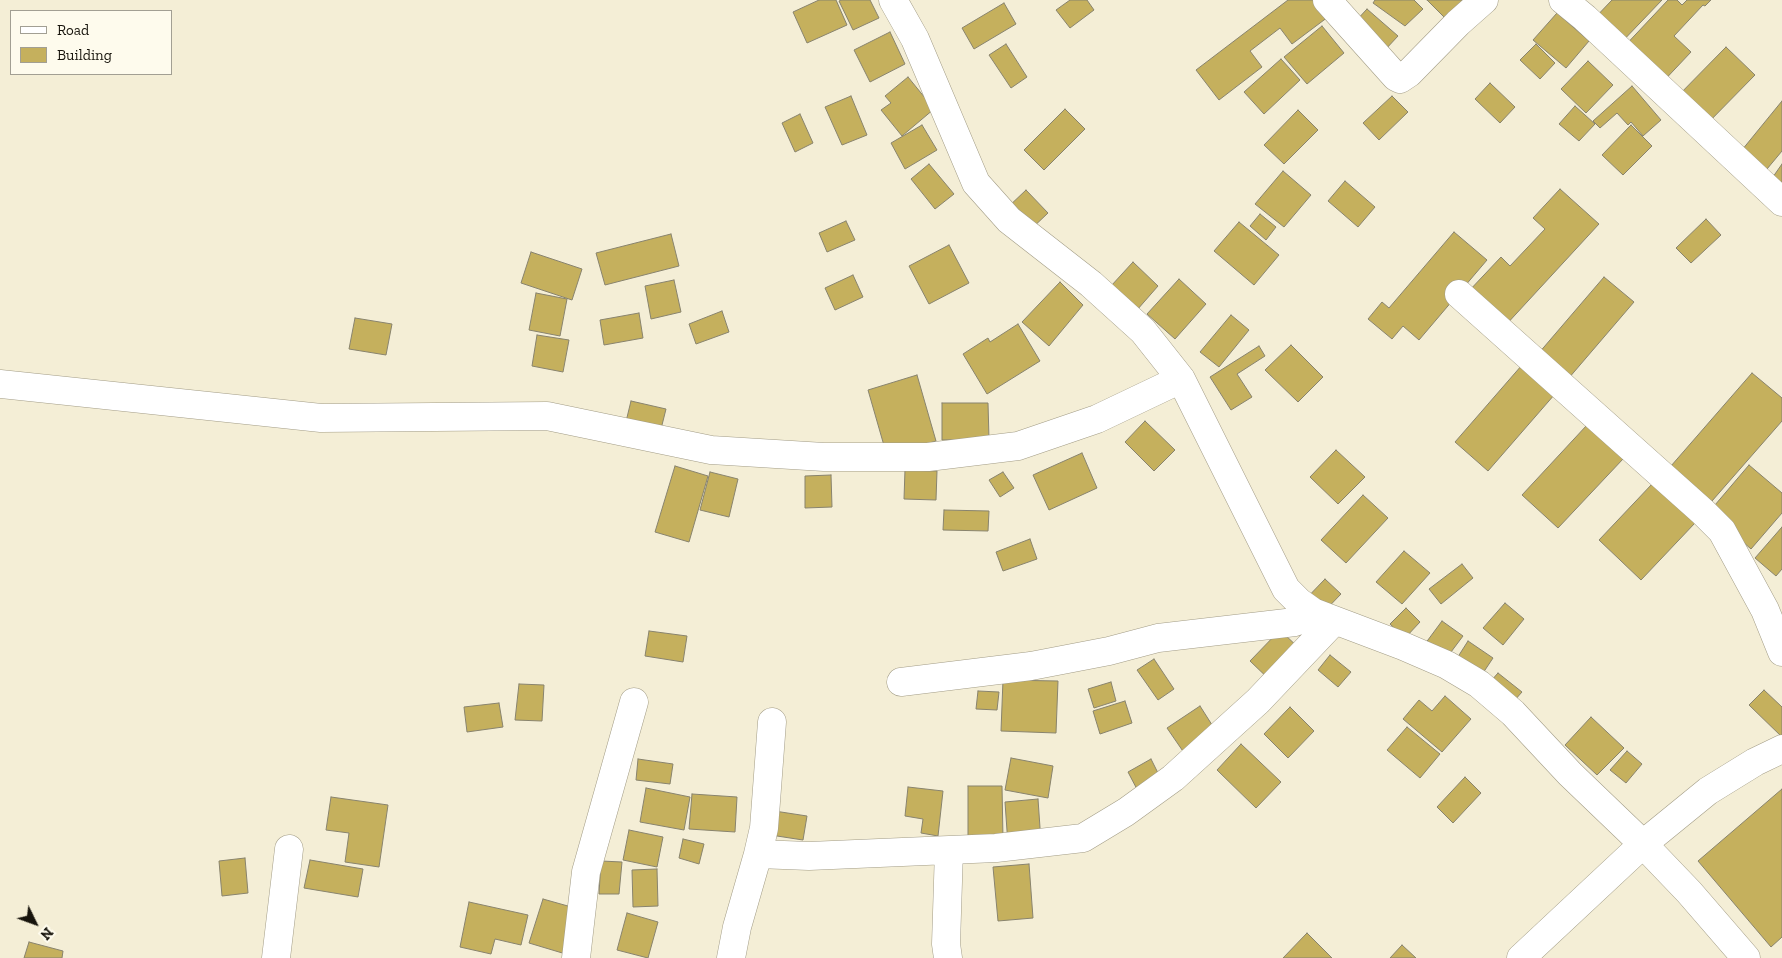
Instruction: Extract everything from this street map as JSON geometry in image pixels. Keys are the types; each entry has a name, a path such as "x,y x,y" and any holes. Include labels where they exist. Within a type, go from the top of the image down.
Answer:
{"street":[{"path":"893,0 915,39 976,183 1009,220 1091,284 1143,331 1181,379 1286,589 1299,602 1323,617 1403,646 1446,665 1479,684 1513,713 1570,774 1643,844 1689,892 1746,958"},
{"path":"1327,0 1396,77 1400,79 1409,73 1458,23 1484,0"},
{"path":"1563,0 1585,18 1782,202"},
{"path":"1459,294 1704,512 1722,531 1765,610 1782,652"},
{"path":"0,384 321,418 547,416 711,450 833,457 928,457 1018,446 1097,419 1181,379"},
{"path":"901,682 1031,666 1109,651 1158,638 1323,617"},
{"path":"758,854 809,856 996,848 1083,838 1126,812 1173,778 1258,701 1323,617"},
{"path":"576,958 586,872 634,702"},
{"path":"731,958 736,927 764,828 772,722"},
{"path":"1521,958 1643,844 1708,791 1755,762 1782,749"},
{"path":"276,958 289,849"},
{"path":"948,958 946,944 949,850"}],"building":[{"path":"819,0 836,0 847,25 807,43 793,12"},
{"path":"870,0 879,18 853,30 839,1"},
{"path":"1070,0 1087,0 1094,10 1070,28 1056,10"},
{"path":"1288,0 1322,0 1332,14 1292,44 1280,28 1250,51 1262,67 1219,100 1196,70"},
{"path":"1375,0 1414,0 1423,9 1405,26 1373,3"},
{"path":"1427,0 1468,0 1448,21"},
{"path":"1612,0 1662,0 1617,47 1591,22"},
{"path":"1668,0 1677,0 1682,5 1687,0 1711,0 1705,6 1703,5 1674,36 1691,52 1658,87 1620,51"},
{"path":"1004,3 1016,24 974,49 962,28"},
{"path":"1367,9 1398,36 1385,50 1354,23"},
{"path":"1557,13 1589,41 1566,68 1533,40"},
{"path":"1322,26 1344,53 1307,84 1284,57"},
{"path":"890,32 905,64 870,82 854,50"},
{"path":"1006,44 1027,77 1011,88 989,55"},
{"path":"1536,44 1555,63 1540,79 1520,60"},
{"path":"1726,47 1755,75 1701,130 1672,102"},
{"path":"1281,59 1300,80 1264,114 1244,92"},
{"path":"1588,61 1613,85 1586,113 1561,89"},
{"path":"908,77 934,109 902,136 881,110 891,103 885,96"},
{"path":"1490,83 1515,107 1500,123 1475,99"},
{"path":"1632,86 1661,120 1643,136 1631,122 1628,125 1617,113 1600,128 1593,121"},
{"path":"851,96 867,135 842,145 825,107"},
{"path":"1392,96 1408,112 1379,140 1363,123"},
{"path":"1782,101 1782,151 1757,181 1733,161"},
{"path":"1575,106 1595,124 1579,141 1559,124"},
{"path":"1065,109 1085,129 1044,170 1024,150"},
{"path":"1298,110 1318,130 1284,164 1264,145"},
{"path":"800,114 813,143 795,152 782,123"},
{"path":"922,125 937,150 905,169 891,143"},
{"path":"1631,125 1652,146 1623,175 1602,155"},
{"path":"929,164 954,194 935,209 911,179"},
{"path":"1782,164 1782,193 1768,184"},
{"path":"1283,171 1311,195 1284,227 1255,204"},
{"path":"1345,181 1375,207 1358,227 1328,201"},
{"path":"1560,189 1599,224 1504,327 1467,293 1501,257 1510,266 1545,229 1533,218"},
{"path":"1026,190 1048,213 1028,232 1006,209"},
{"path":"1260,214 1276,227 1266,240 1250,226"},
{"path":"1706,219 1721,235 1691,263 1676,248"},
{"path":"846,221 855,240 827,252 819,233"},
{"path":"1239,222 1279,255 1254,285 1214,251"},
{"path":"1454,232 1487,260 1419,340 1403,326 1392,339 1368,319 1382,302 1389,308"},
{"path":"671,234 679,266 605,285 596,253"},
{"path":"949,245 969,283 929,304 909,266"},
{"path":"531,252 582,269 572,300 521,283"},
{"path":"1133,262 1158,286 1137,310 1111,286"},
{"path":"853,275 863,297 835,310 825,288"},
{"path":"1604,277 1634,302 1568,379 1538,354"},
{"path":"1179,279 1206,304 1175,339 1147,314"},
{"path":"674,280 681,312 651,319 645,286"},
{"path":"1060,282 1083,305 1049,346 1022,322"},
{"path":"536,293 567,299 560,336 529,330"},
{"path":"722,311 729,332 696,344 689,324"},
{"path":"639,313 643,338 604,345 600,320"},
{"path":"1231,315 1249,330 1219,367 1200,352"},
{"path":"355,318 392,324 386,355 349,349"},
{"path":"1018,324 1040,361 987,394 963,354 988,338 990,342"},
{"path":"537,335 569,340 563,372 532,366"},
{"path":"1291,345 1323,377 1298,402 1265,370"},
{"path":"1259,346 1265,356 1237,374 1252,397 1231,410 1210,377"},
{"path":"1522,365 1555,394 1488,471 1455,442"},
{"path":"1752,373 1782,398 1782,421 1705,509 1664,474"},
{"path":"917,375 936,441 887,456 868,390"},
{"path":"631,401 666,409 658,441 623,434"},
{"path":"942,403 988,403 989,439 942,440"},
{"path":"1145,421 1175,450 1154,471 1125,442"},
{"path":"1587,425 1623,459 1558,528 1522,495"},
{"path":"1336,450 1365,477 1338,504 1310,477"},
{"path":"1082,453 1097,488 1049,510 1033,475"},
{"path":"1749,465 1782,493 1782,513 1751,549 1709,512"},
{"path":"675,466 708,476 689,542 655,532"},
{"path":"905,470 937,471 936,500 904,499"},
{"path":"710,472 738,479 729,517 700,510"},
{"path":"1003,472 1014,488 1000,497 989,480"},
{"path":"831,475 832,507 805,508 805,476"},
{"path":"1653,483 1695,523 1641,580 1599,540"},
{"path":"1363,495 1388,518 1346,563 1321,540"},
{"path":"944,510 989,511 988,531 943,530"},
{"path":"1782,527 1782,569 1776,576 1755,558"},
{"path":"1030,539 1037,559 1003,571 996,552"},
{"path":"1404,551 1430,573 1402,604 1376,582"},
{"path":"1462,564 1473,578 1441,604 1429,589"},
{"path":"1325,579 1341,594 1316,620 1301,604"},
{"path":"1505,603 1524,619 1503,645 1483,628"},
{"path":"1406,608 1420,622 1405,638 1390,624"},
{"path":"1442,621 1463,636 1442,664 1422,648"},
{"path":"1280,630 1303,652 1273,683 1250,661"},
{"path":"649,631 687,636 683,662 645,656"},
{"path":"1468,641 1493,658 1479,679 1454,663"},
{"path":"1330,655 1351,672 1338,687 1318,670"},
{"path":"1154,659 1174,689 1158,700 1137,670"},
{"path":"1498,673 1522,692 1506,710 1483,690"},
{"path":"1003,680 1058,681 1056,733 1001,731"},
{"path":"1111,682 1116,701 1094,708 1088,689"},
{"path":"519,684 544,685 542,721 515,720"},
{"path":"1764,690 1782,707 1782,737 1749,705"},
{"path":"978,691 999,692 997,710 976,709"},
{"path":"1445,696 1471,719 1442,752 1403,719 1419,700 1432,711"},
{"path":"1125,701 1132,723 1100,734 1093,711"},
{"path":"499,703 503,727 467,732 464,707"},
{"path":"1200,706 1221,739 1189,760 1167,728"},
{"path":"1290,707 1314,731 1288,758 1264,734"},
{"path":"1591,717 1624,748 1597,775 1565,745"},
{"path":"1407,727 1440,754 1420,778 1387,750"},
{"path":"1241,744 1281,782 1256,808 1217,770"},
{"path":"1627,751 1642,764 1626,783 1610,770"},
{"path":"1011,758 1053,766 1048,798 1005,790"},
{"path":"638,759 673,764 670,784 636,780"},
{"path":"1151,759 1162,781 1139,793 1128,772"},
{"path":"1465,777 1481,793 1453,823 1437,807"},
{"path":"968,786 1002,786 1003,839 968,839"},
{"path":"908,787 943,791 938,836 921,833 923,819 905,816"},
{"path":"646,788 690,797 684,830 640,822"},
{"path":"1782,789 1782,937 1771,947 1698,861"},
{"path":"692,794 737,797 735,832 689,829"},
{"path":"331,797 388,805 379,867 345,862 349,833 326,830"},
{"path":"1038,799 1041,842 1008,845 1005,802"},
{"path":"768,810 807,816 803,840 764,834"},
{"path":"629,830 663,837 657,867 623,860"},
{"path":"683,839 704,844 699,864 679,858"},
{"path":"245,858 248,893 222,896 219,861"},
{"path":"310,860 363,869 358,897 304,888"},
{"path":"601,861 622,862 619,894 599,894"},
{"path":"1029,864 1033,918 998,921 993,867"},
{"path":"657,869 658,906 633,907 632,870"},
{"path":"543,899 582,910 569,955 529,943"},
{"path":"469,902 528,915 521,945 495,939 491,954 460,947"},
{"path":"627,913 658,922 648,958 617,950"},
{"path":"1307,933 1332,958 1283,958"},
{"path":"29,942 63,951 62,958 24,958"},
{"path":"1402,945 1416,958 1390,958"}]}
